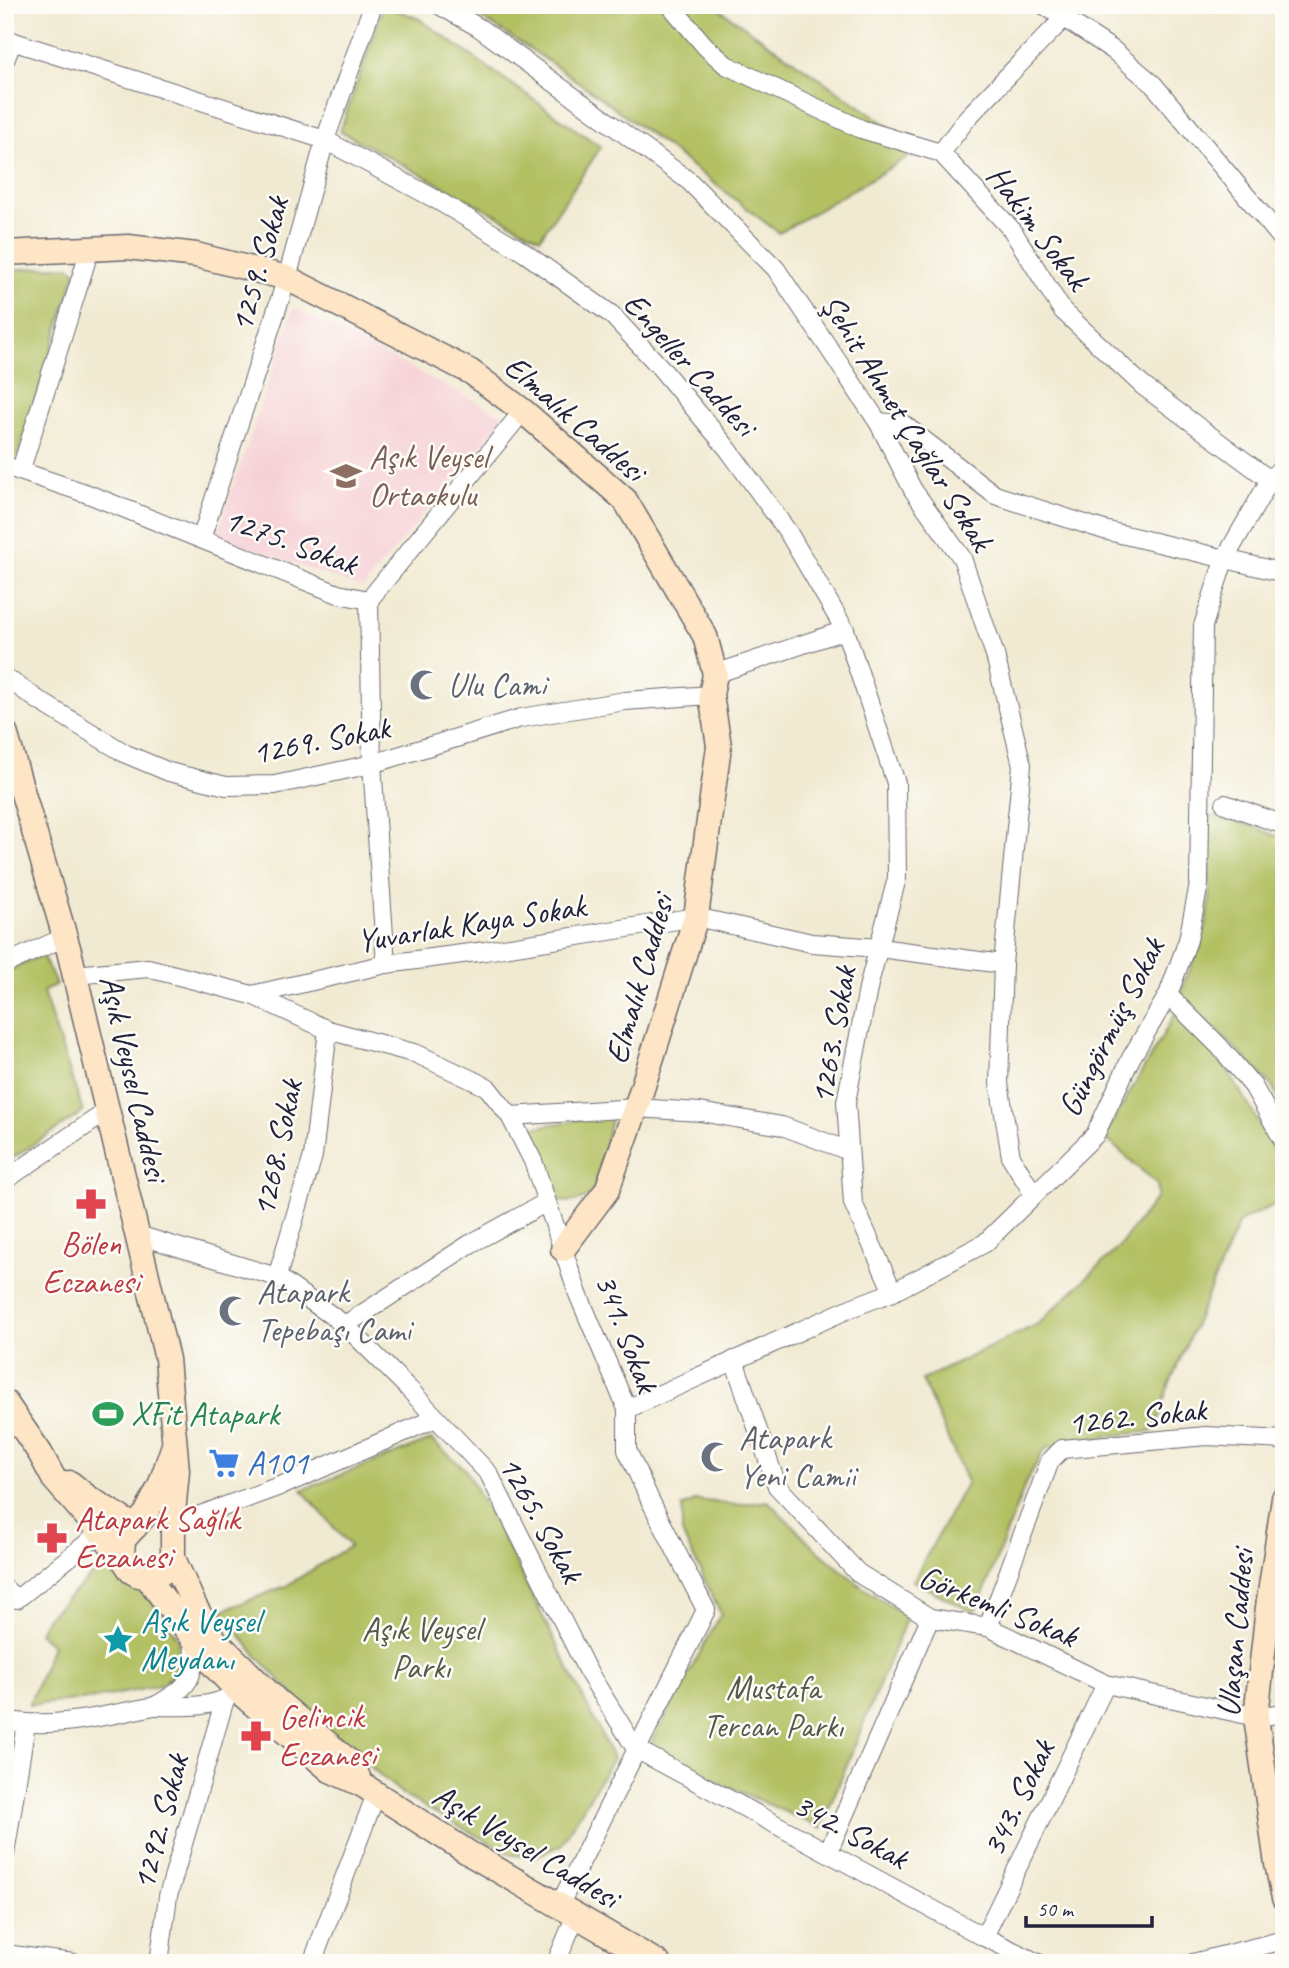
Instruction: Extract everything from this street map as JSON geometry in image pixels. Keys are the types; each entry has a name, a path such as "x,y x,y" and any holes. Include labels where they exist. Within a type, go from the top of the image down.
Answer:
{"street":[{"name":"1259. Sokak","path":"201,539 287,278 325,141 373,5"},
{"name":"Şehit Ahmet Çağlar Sokak","path":"439,5 478,27 689,181 776,269 878,422 913,490 961,558 995,655 1022,765 1003,964 999,1083 1011,1157 1034,1195"},
{"name":"Hakim Sokak","path":"670,5 705,46 726,65 860,129 941,153 1012,230 1062,310 1143,386 1270,480"},
{"path":"1044,5 1067,12 1153,84 1284,241"},
{"path":"941,153 968,117 1067,12"},
{"name":"Engeller Caddesi","path":"9,40 325,141 437,200 522,251 612,315 659,366 728,449 788,531 845,630 896,783 897,878 878,948"},
{"path":"5,60 9,40"},
{"name":"Elmalık Caddesi","path":"5,253 128,247 196,255 287,278 471,372 523,411 625,500 705,636 719,746 696,917 636,1108 607,1190 563,1249"},
{"path":"13,468 90,249"},
{"name":"1275. Sokak","path":"13,468 338,594 369,600 523,411"},
{"path":"878,422 903,424 995,495 1104,530 1284,573"},
{"name":"Güngörmüş Sokak","path":"627,1409 853,1307 893,1292 985,1243 1095,1135 1130,1058 1168,995 1188,940 1199,884 1203,626 1224,560 1270,480 1284,465"},
{"path":"369,600 372,764 386,964"},
{"name":"1269. Sokak","path":"5,677 38,701 126,754 169,772 226,786 275,785 372,764 521,718 713,685 845,630"},
{"name":"Aşık Veysel Caddesi","path":"5,733 75,975 167,1359 177,1470 172,1549 195,1607 214,1639 277,1701 352,1764 369,1789"},
{"path":"1225,804 1284,825"},
{"name":"Yuvarlak Kaya Sokak","path":"75,975 148,968 253,995 386,964 696,917 812,943 878,948 1003,964"},
{"path":"5,964 65,937"},
{"name":"1263. Sokak","path":"878,948 846,1102 853,1203 893,1292"},
{"name":"341. Sokak","path":"253,995 328,1030 417,1054 487,1087 510,1116 533,1161 578,1294 627,1409 627,1450 706,1610 636,1749 568,1911 556,1963"},
{"path":"1168,995 1219,1046 1253,1086 1284,1142"},
{"name":"1268. Sokak","path":"277,1277 313,1156 328,1030"},
{"path":"510,1116 636,1108 701,1112 782,1126 849,1152"},
{"path":"6,1178 106,1112"},
{"path":"345,1325 470,1244 545,1203"},
{"name":"1265. Sokak","path":"138,1235 277,1277 345,1325 436,1418 489,1474 587,1670 636,1749"},
{"name":"Görkemli Sokak","path":"734,1360 776,1486 858,1573 930,1618 988,1627 1106,1684 1256,1717 1284,1713"},
{"path":"5,1402 40,1453 54,1479 122,1557"},
{"path":"187,1520 288,1483 436,1418"},
{"name":"1262. Sokak","path":"988,1627 1050,1461 1062,1449 1206,1436 1284,1440"},
{"name":"Aşık Veysel Caddesi","path":"174,1445 160,1486 146,1514 123,1540 122,1557 131,1571 147,1577 215,1667 231,1695 330,1770 369,1789 472,1855 658,1963"},
{"path":"40,1453 87,1497 135,1527 152,1524 167,1533 172,1549 163,1572 147,1577"},
{"name":"Ulaşan Caddesi","path":"1283,1503 1256,1717 1284,1898"},
{"path":"5,1589 17,1599 101,1532"},
{"path":"828,1852 930,1618"},
{"path":"155,1706 181,1692 194,1671 194,1638"},
{"name":"343. Sokak","path":"984,1937 1106,1684"},
{"path":"5,1720 26,1724 90,1718 155,1706 191,1707 231,1695"},
{"name":"1292. Sokak","path":"159,1963 168,1896 231,1695"},
{"path":"5,1854 26,1724"},
{"name":"342. Sokak","path":"636,1749 984,1937 1038,1963"},
{"path":"312,1963 369,1789"},
{"path":"1193,1963 1284,1940"},
{"path":"5,1954 74,1963"}],"shaded area":[{"name":"Aşık Veysel Ortaokulu","path":"294,308 505,416 363,588 216,536"}],"green space":[{"path":"384,5 419,19 601,147 540,238 340,131"},
{"path":"459,5 713,5 922,149 779,233 582,85"},
{"path":"69,266 76,272 19,453 13,461 5,459 5,270"},
{"path":"1214,815 1284,839 1284,1112 1275,1090 1182,996 1182,989 1204,935 1210,901 1208,818"},
{"path":"42,955 56,984 43,992 83,1112 8,1161 5,1158 5,972"},
{"path":"1175,1014 1204,1041 1226,1068 1248,1104 1284,1168 1284,1200 1239,1222 1167,1390 1155,1431 1072,1440 1045,1449 1026,1482 979,1605 973,1612 913,1581 967,1482 922,1380 1038,1324 1118,1248 1157,1197 1157,1184 1104,1137"},
{"path":"612,1114 594,1192 578,1201 559,1201 530,1128"},
{"name":"Aşık Veysel Parkı","path":"431,1440 465,1469 515,1561 613,1758 561,1845 536,1856 512,1855 406,1797 327,1730 256,1655 221,1611 286,1586 350,1546 302,1490"},
{"name":"Mustafa Tercan Parkı","path":"697,1500 737,1505 768,1501 817,1550 862,1587 907,1617 821,1828 647,1750 721,1614 682,1533 682,1507"},
{"path":"116,1564 141,1586 178,1638 178,1665 171,1677 161,1685 139,1690 91,1699 29,1705 52,1645 39,1633 46,1618 102,1566"}],"place":[{"name":"Aşık Veysel Ortaokulu","path":"346,476"},
{"name":"Ulu Cami","path":"425,685"},
{"name":"Bölen Eczanesi","path":"91,1204"},
{"name":"Atapark Tepebaşı Cami","path":"234,1311"},
{"name":"XFit Atapark","path":"108,1414"},
{"name":"Atapark Yeni Camii","path":"716,1457"},
{"name":"A101","path":"224,1463"},
{"name":"Atapark Sağlık Eczanesi","path":"52,1538"},
{"name":"Aşık Veysel Meydanı","path":"118,1640"},
{"name":"Gelincik Eczanesi","path":"256,1736"}]}
